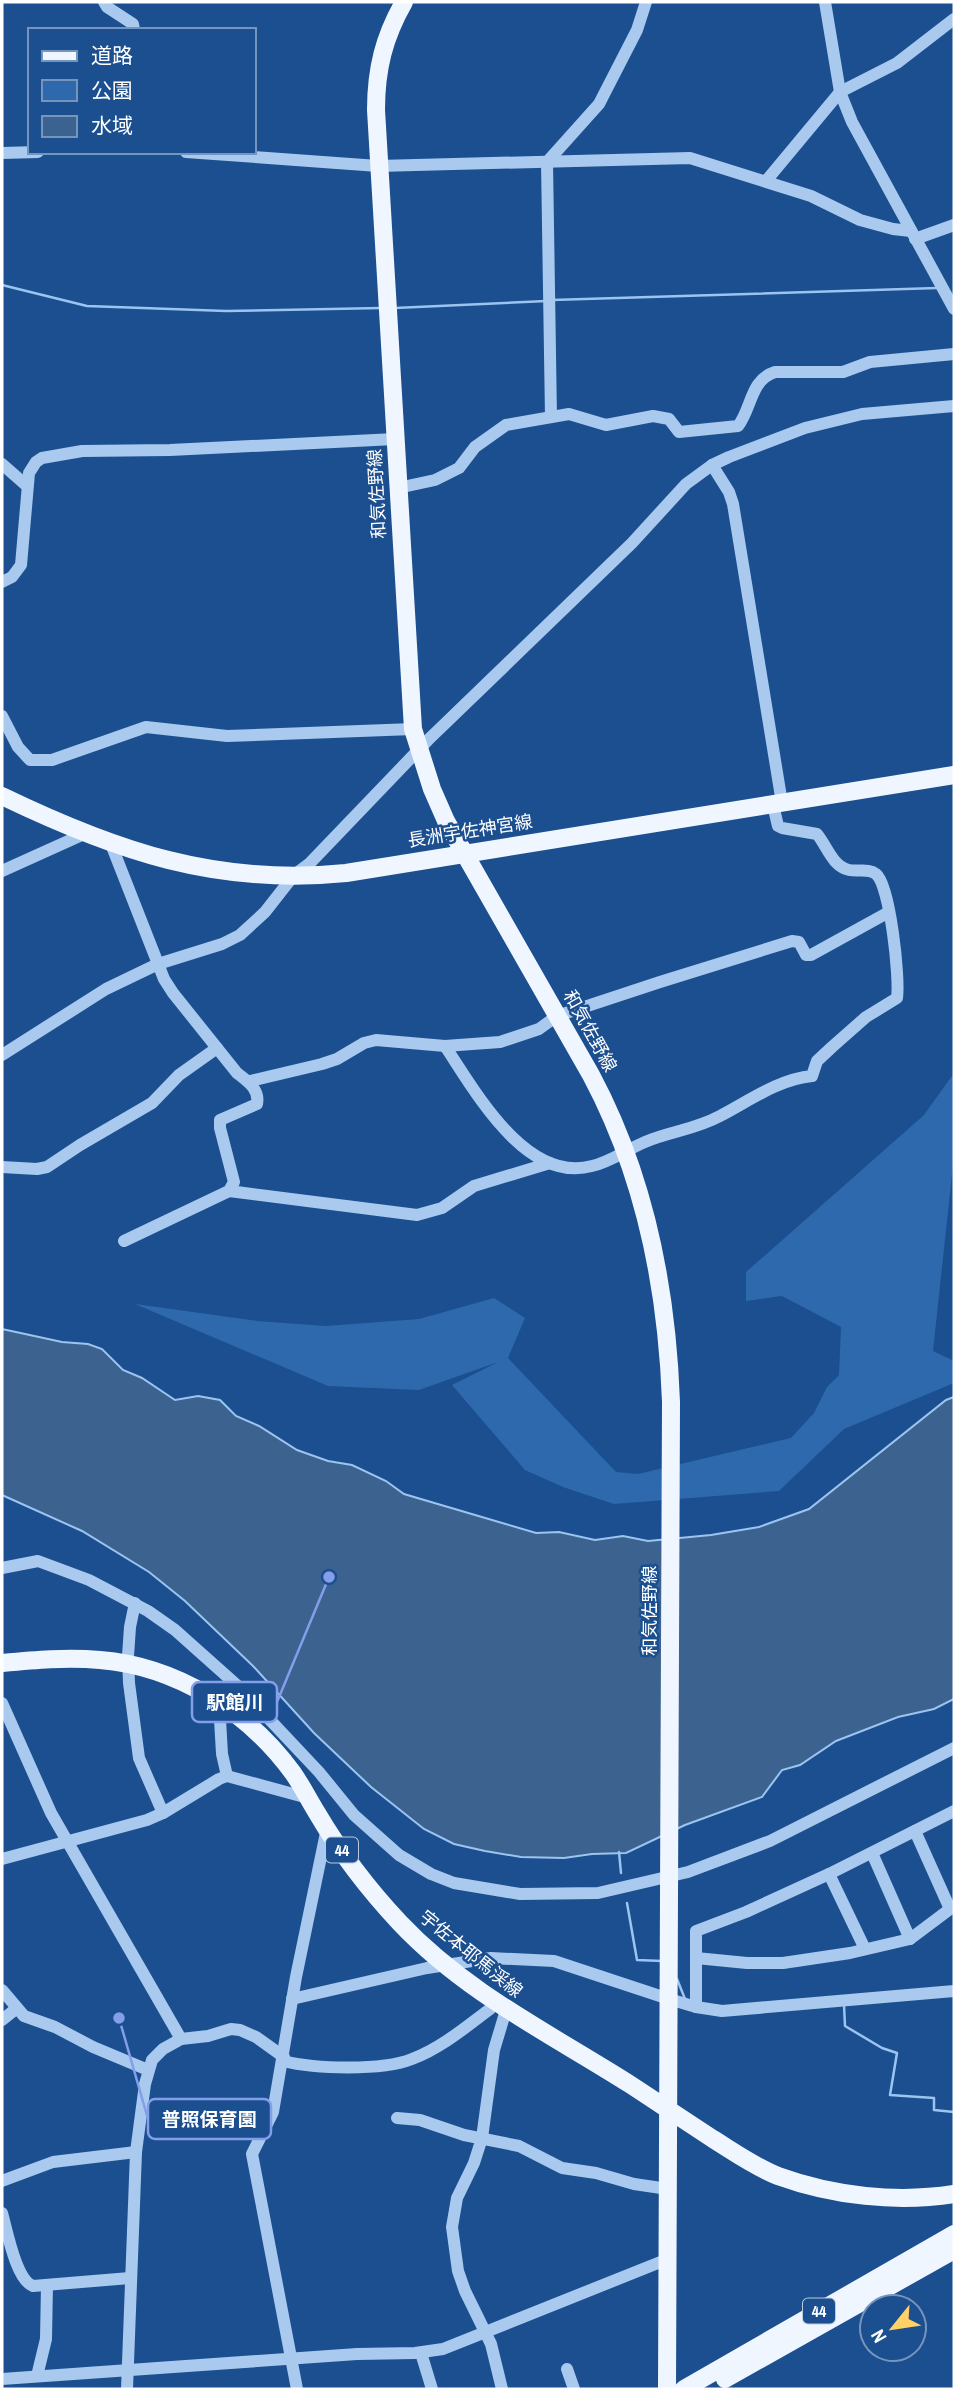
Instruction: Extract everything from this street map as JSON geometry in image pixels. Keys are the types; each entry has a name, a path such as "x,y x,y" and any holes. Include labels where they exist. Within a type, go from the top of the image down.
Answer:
{"main road":[{"name":"和気佐野線","path":"404,2 389,31 378,65 376,90 378,166 413,729 440,808 597,1087 625,1150 645,1212 665,1310 671,1402 668,2109"},
{"name":"長洲宇佐神宮線","path":"2,796 84,834 157,858 209,869 294,875 346,873 954,775"},
{"name":"宇佐本耶馬渓線","path":"2,1663 83,1659 128,1664 171,1677 219,1702 255,1732 285,1763 364,1881 398,1921 446,1965 501,2006 607,2069 758,2167 793,2181 878,2197 919,2198 954,2194"},
{"path":"667,2389 668,2109"},
{"name":"44","path":"684,2389 954,2234"},
{"name":"44","path":"708,2389 954,2250"}],"street":[{"path":"104,2 107,7 133,24 134,28"},
{"path":"551,417 547,162 600,104 637,30 646,2"},
{"path":"825,2 840,92 852,122 954,309"},
{"path":"766,180 840,92 897,63 954,19"},
{"path":"2,153 28,152"},
{"path":"213,154 378,166 690,158 766,180 811,196 860,220 913,235 954,225"},
{"path":"398,488 435,481 462,466 481,443 506,425 577,415 606,425 659,416 669,419 679,432 738,426 749,399 766,374 843,372 870,362 954,354"},
{"path":"2,1055 106,989 158,964 222,944 240,934 265,912 294,875 310,863 523,646 607,568 686,484 712,466 805,428 862,414 954,406"},
{"path":"2,582 12,577 21,565 29,473 36,462 50,456 82,451 170,450 395,439"},
{"path":"2,464 27,486"},
{"path":"445,1046 495,1119 524,1147 550,1163 591,1167 625,1150 705,1124 788,1080 812,1076 817,1061 832,1047 866,1017 897,998 895,946 879,876 873,872 843,867 832,857 817,834 778,825 733,504 729,492 712,466"},
{"path":"2,716 18,747 30,760 52,760 146,727 227,736 413,729"},
{"path":"2,871 84,834"},
{"path":"111,844 158,964 173,993 237,1073 250,1081 258,1099 257,1104 220,1120 234,1182 229,1191"},
{"path":"250,1081 322,1064 337,1059 364,1043 376,1040 445,1046 500,1042 539,1030 557,1016 792,941 799,942 806,955 811,955 889,912"},
{"path":"2,1167 47,1167 80,1144 152,1103 179,1075 217,1048"},
{"path":"124,1241 229,1191 417,1215 435,1212 474,1185 550,1163"},
{"path":"2,1568 38,1561 89,1580 135,1603 175,1630 240,1688 369,1830 399,1855 431,1874 454,1883 520,1894 553,1895 598,1893 670,1875 770,1841 954,1748"},
{"path":"135,1603 130,1627 128,1664 139,1758 163,1813"},
{"path":"240,1688 255,1732"},
{"path":"219,1702 222,1754 227,1776"},
{"path":"2,1703 46,1804 181,2039"},
{"path":"2,1859 67,1843 163,1813 227,1776 308,1798"},
{"path":"696,2007 696,1931 746,1912 829,1874 954,1811"},
{"path":"297,2389 252,2162 255,2147 273,2112 292,1999 327,1828"},
{"path":"696,1958 783,1963 865,1949 910,1938 952,1908 915,1831"},
{"path":"872,1853 910,1938"},
{"path":"829,1874 865,1949"},
{"path":"292,1999 479,1959 554,1961 669,1999 722,2011 954,1991"},
{"path":"2,1990 28,2018 55,2027 93,2047 148,2070"},
{"path":"127,2389 136,2152 148,2070 152,2060 163,2049 181,2039 235,2029 256,2037 284,2059 334,2068 399,2063 411,2060 447,2040 490,2009 501,2006 482,2138 474,2163 457,2198 452,2227 458,2271 486,2332 502,2389"},
{"path":"2,2020 17,2008"},
{"path":"397,2118 420,2120 464,2135 519,2146 562,2168 668,2189"},
{"path":"2,2181 53,2162 136,2152"},
{"path":"2,2213 23,2279 33,2286 130,2278"},
{"path":"2,2379 421,2353 443,2349 668,2259"},
{"path":"37,2376 46,2339 47,2285"},
{"path":"421,2353 432,2389"},
{"path":"567,2369 574,2389"}],"green space":[{"path":"954,1073 954,1156 933,1351 954,1361 954,1383 844,1429 779,1491 614,1504 563,1487 525,1470 452,1385 498,1362 419,1390 328,1386 135,1304 257,1321 326,1326 419,1319 494,1298 525,1318 508,1358 616,1472 638,1474 791,1438 814,1413 827,1387 839,1375 841,1327 782,1296 746,1301 746,1272 924,1115"}],"water":[{"path":"2,1329 62,1342 88,1344 102,1349 123,1370 142,1378 175,1400 198,1396 220,1400 236,1416 259,1426 297,1450 328,1461 352,1465 386,1481 404,1494 536,1533 559,1532 595,1540 623,1536 648,1541 711,1535 759,1527 809,1509 946,1400 954,1397 954,1699 934,1709 898,1717 836,1741 800,1765 782,1770 762,1797 685,1825 626,1853 564,1858 521,1857 454,1844 424,1829 371,1787 314,1733 253,1666 185,1601 149,1572 82,1531 2,1495"}],"waterway":[{"path":"2,285 87,306 226,311 381,308"},
{"path":"552,300 937,288"},
{"path":"395,308 546,301"},
{"path":"619,1852 621,1873"},
{"path":"627,1903 637,1960 662,1961"},
{"path":"677,1979 685,1999"},
{"path":"844,2005 845,2026 882,2048 897,2053 890,2095 934,2098 934,2110 954,2112"}],"place":[{"name":"駅館川","path":"329,1577"},
{"name":"普照保育園","path":"119,2018"}]}
